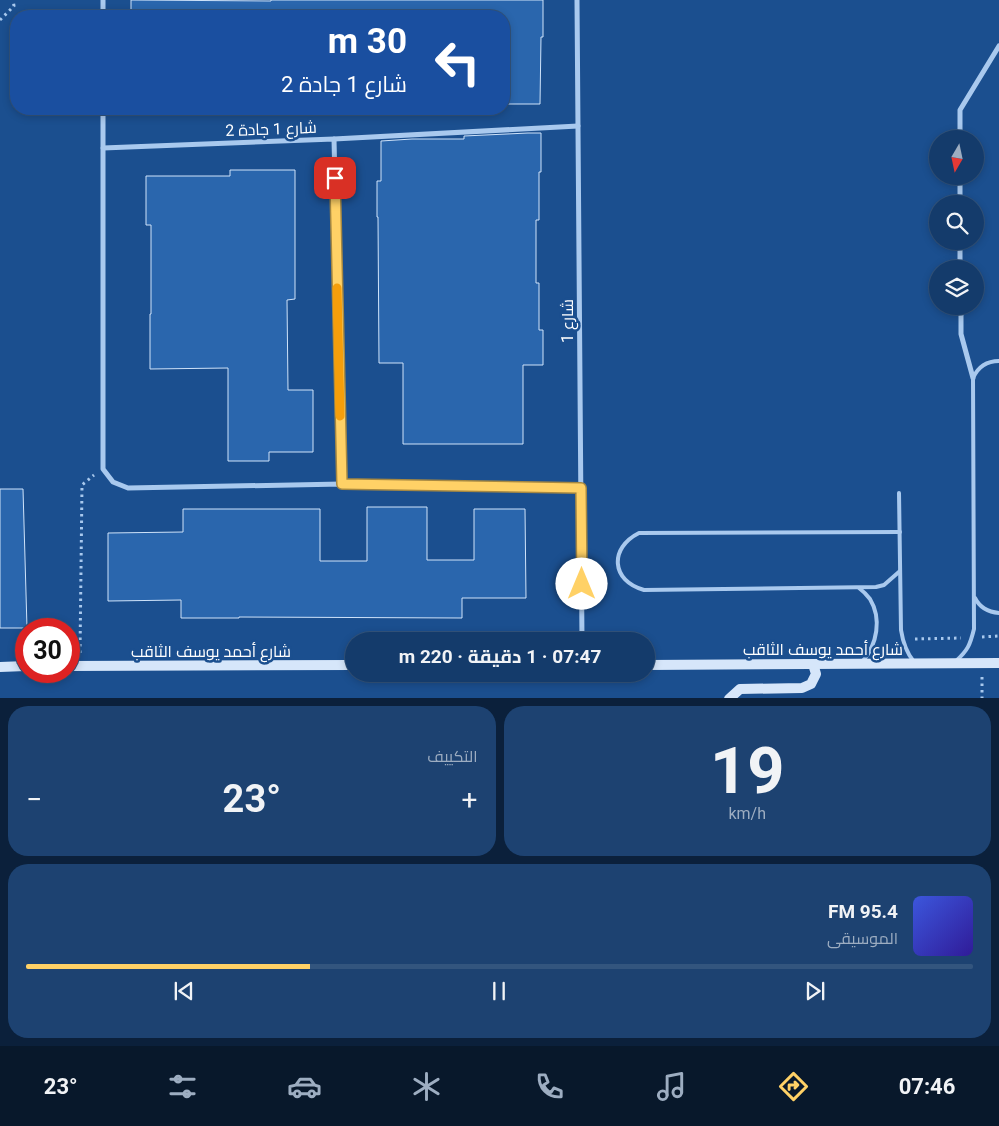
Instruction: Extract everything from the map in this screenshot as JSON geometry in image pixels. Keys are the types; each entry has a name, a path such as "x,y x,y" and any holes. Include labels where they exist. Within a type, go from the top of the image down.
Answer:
{"street":[{"name":"شارع 1","path":"578,0 582,632"},
{"path":"960,130 960,110 999,46"},
{"path":"103,115 103,469 113,482 128,488 342,484 581,488"},
{"path":"334,139 578,126"},
{"name":"شارع 1 جادة 2","path":"103,148 334,139 342,484"},
{"path":"960,315 961,334 972,378"},
{"name":"شارع أحمد يوسف الثاقب","path":"655,665 999,663"},
{"path":"729,698 740,689 802,688 811,684 816,674 813,664"},
{"path":"0,667 15,666"},
{"name":"شارع أحمد يوسف الثاقب","path":"80,666 345,666"}],"lane":[{"path":"954,663 966,652 971,643 974,629 972,378 987,363 999,362"},
{"path":"900,492 902,639 907,653 915,663"},
{"path":"900,532 639,533 630,538 618,554 620,573 634,587 644,590 876,588 884,585 900,571"},
{"path":"859,588 870,598 877,620 873,646 861,663"},
{"path":"974,596 984,608 991,612 999,613"}],"path":[{"path":"0,20 14,6 13,0"},
{"path":"80,666 82,484 103,469"},
{"path":"902,639 999,636"},
{"path":"982,698 982,676 990,676"}],"building":[{"path":"131,0 543,0 540,104 510,104 510,10 131,10"},
{"path":"541,133 539,220 536,220 536,283 539,283 539,330 543,330 543,365 523,365 523,444 403,444 403,363 379,363 377,181 381,181 381,141 464,139 464,136"},
{"path":"230,170 295,170 295,299 287,300 288,390 313,390 313,452 269,452 269,461 228,461 228,368 150,369 151,225 146,225 146,176 230,176"},
{"path":"0,489 23,489 27,618 15,618 15,628 0,628"},
{"path":"367,507 427,507 427,560 474,560 474,509 525,509 526,598 462,598 462,618 181,618 181,600 108,601 108,533 183,532 183,509 320,509 320,561 367,561"}],"slow traffic":[{"path":"337,288 340,416"}],"route":[{"path":"335,178 342,484 581,488 582,584"}]}
